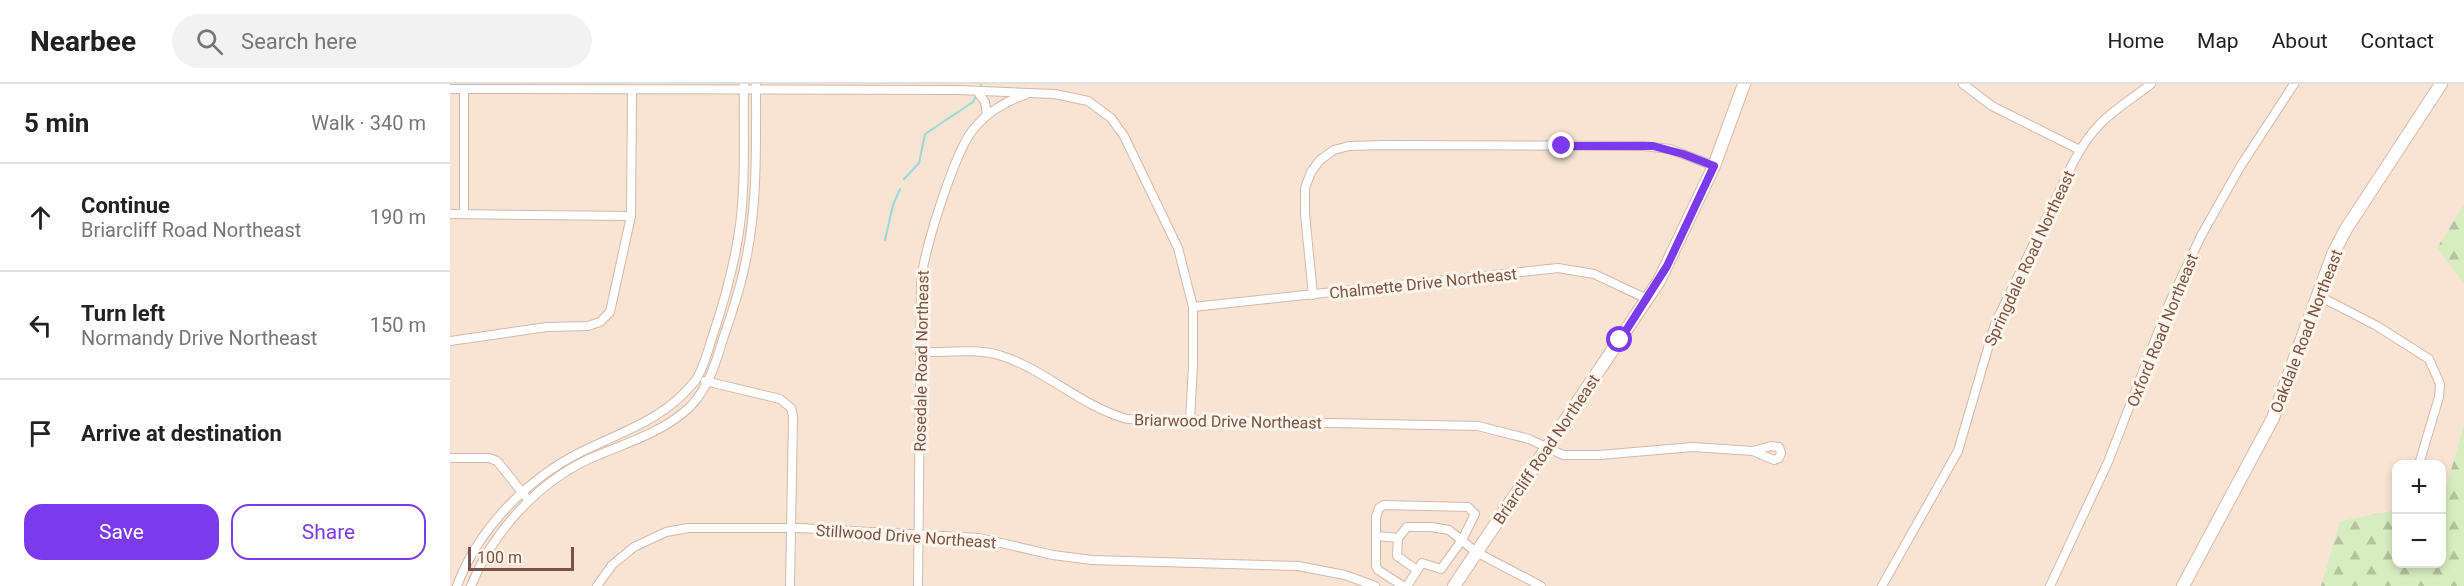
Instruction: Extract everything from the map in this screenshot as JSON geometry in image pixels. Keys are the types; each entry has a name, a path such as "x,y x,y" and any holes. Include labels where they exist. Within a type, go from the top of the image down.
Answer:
{"main road":[{"name":"Briarcliff Road Northeast","path":"1454,586 1647,299 1679,241 1714,166 1744,84"},
{"name":"Oakdale Road Northeast","path":"2183,586 2273,418 2333,254 2346,229 2441,84"}],"street":[{"path":"1963,84 1992,106 2080,150"},
{"name":"Springdale Road Northeast","path":"1882,586 1954,458 1964,434 1995,324 2080,150 2108,114 2151,84"},
{"name":"Oxford Road Northeast","path":"2049,586 2105,471 2169,304 2201,236 2240,167 2294,84"},
{"path":"457,586 471,556 490,527 522,493 553,469 579,453 666,411 697,378 722,309 733,264 741,207 744,87"},
{"path":"471,586 489,552 529,501 571,468 653,431 683,413 708,382 731,318 744,267 753,197 756,87"},
{"path":"450,89 959,87 977,91 1066,95 1083,99 1102,110 1117,126 1135,156 1173,233 1185,268 1194,307 1194,365 1190,421"},
{"path":"464,89 464,214"},
{"path":"450,341 547,327 588,326 600,322 612,307 631,216 632,90"},
{"path":"977,91 985,102 987,115"},
{"name":"Rosedale Road Northeast","path":"918,586 921,273 925,256 950,180 972,131 987,115 1012,100 1034,93"},
{"path":"1313,295 1305,214 1305,188 1311,172 1320,160 1339,148 1385,145 1644,146 1670,149 1714,166"},
{"path":"450,214 631,216"},
{"path":"733,264 744,267"},
{"name":"Chalmette Drive Northeast","path":"1194,307 1558,268 1594,274 1647,299"},
{"path":"2317,294 2429,359 2440,384 2439,397 2420,460"},
{"name":"Briarwood Drive Northeast","path":"920,352 998,355 1025,366 1096,408 1136,420 1478,426 1508,432 1563,455 1599,455 1693,447 1753,451"},
{"path":"697,378 780,399 791,408 793,416 790,586"},
{"path":"450,458 489,458 497,461 529,501"},
{"path":"1384,505 1468,507 1475,514 1462,540 1441,569 1422,563 1405,586 1389,582 1376,566 1378,508 1384,505"},
{"path":"1417,570 1397,556 1398,538 1407,527 1431,527 1449,531 1476,552 1541,586"},
{"name":"Stillwood Drive Northeast","path":"597,586 622,555 646,540 666,532 688,528 791,528 991,540 1053,555 1092,560 1298,566 1354,578 1375,586"},
{"path":"1376,536 1398,538"}],"shaded area":[{"path":"450,84 1732,84 1738,86 1738,84 2464,84 2464,204 2437,248 2464,284 2464,424 2446,488 2446,460 2392,460 2392,511 2340,521 2321,586 450,586"}],"green space":[{"path":"2464,204 2464,284 2437,248"},
{"path":"2464,424 2464,586 2321,586 2340,521 2392,511 2392,568 2446,568 2446,488"}],"waterway":[{"path":"904,179 919,163 925,134 973,102 976,96"},
{"path":"885,240 893,205 900,189"}],"route":[{"path":"1562,146 1653,146 1670,149 1714,166 1659,281 1620,340"}]}
